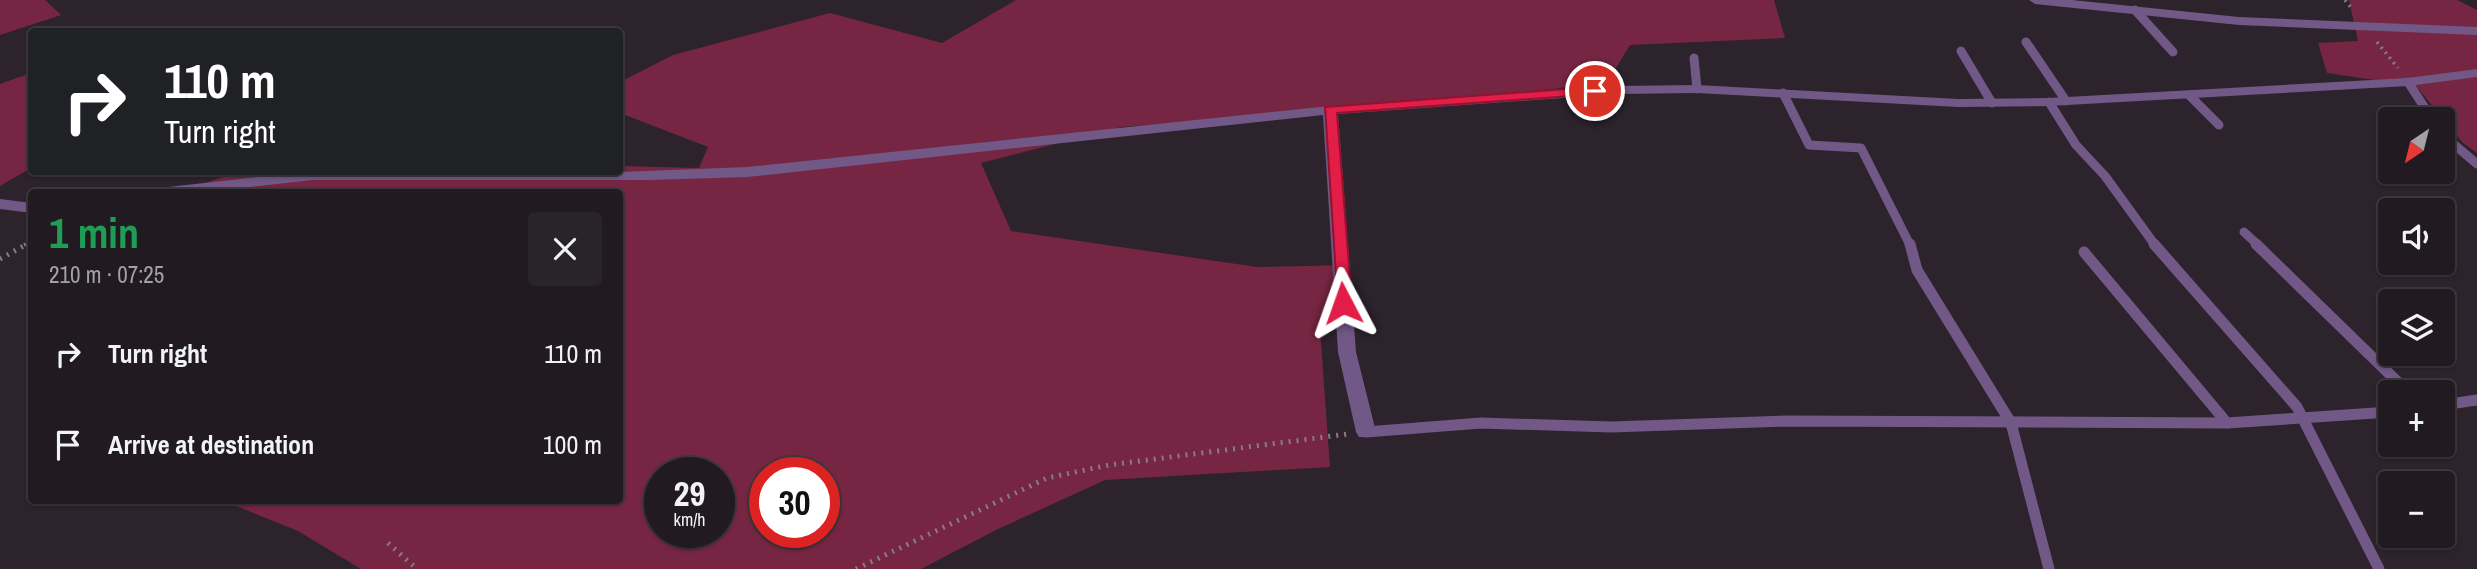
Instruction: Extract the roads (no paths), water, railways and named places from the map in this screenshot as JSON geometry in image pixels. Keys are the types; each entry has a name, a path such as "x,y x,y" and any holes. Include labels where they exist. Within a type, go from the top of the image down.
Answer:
{"street":[{"path":"2035,0 2239,21 2477,31"},
{"path":"194,189 313,175 650,176 747,172 1330,110 1592,91 1697,89 1783,93 1819,98 1992,103 2066,102 2409,82 2477,73"},
{"path":"1330,110 1347,352 1366,432"},
{"path":"0,204 28,208"}],"lane":[{"path":"2135,10 2173,52"},
{"path":"2026,42 2066,102"},
{"path":"1961,51 1992,103"},
{"path":"1694,58 1697,89"},
{"path":"2409,82 2425,107"},
{"path":"1783,93 1809,145 1861,148 1907,234 1917,270 2011,423 2049,569"},
{"path":"2189,95 2219,125"},
{"path":"2049,102 2076,145 2105,176 2146,235 2297,407 2379,569"},
{"path":"2455,145 2477,164"},
{"path":"2244,232 2396,380"},
{"path":"2084,252 2227,423"},
{"path":"2455,403 2477,400"},
{"path":"1366,432 1481,423 1611,428 1788,421 2227,423 2304,420 2378,412"}]}
